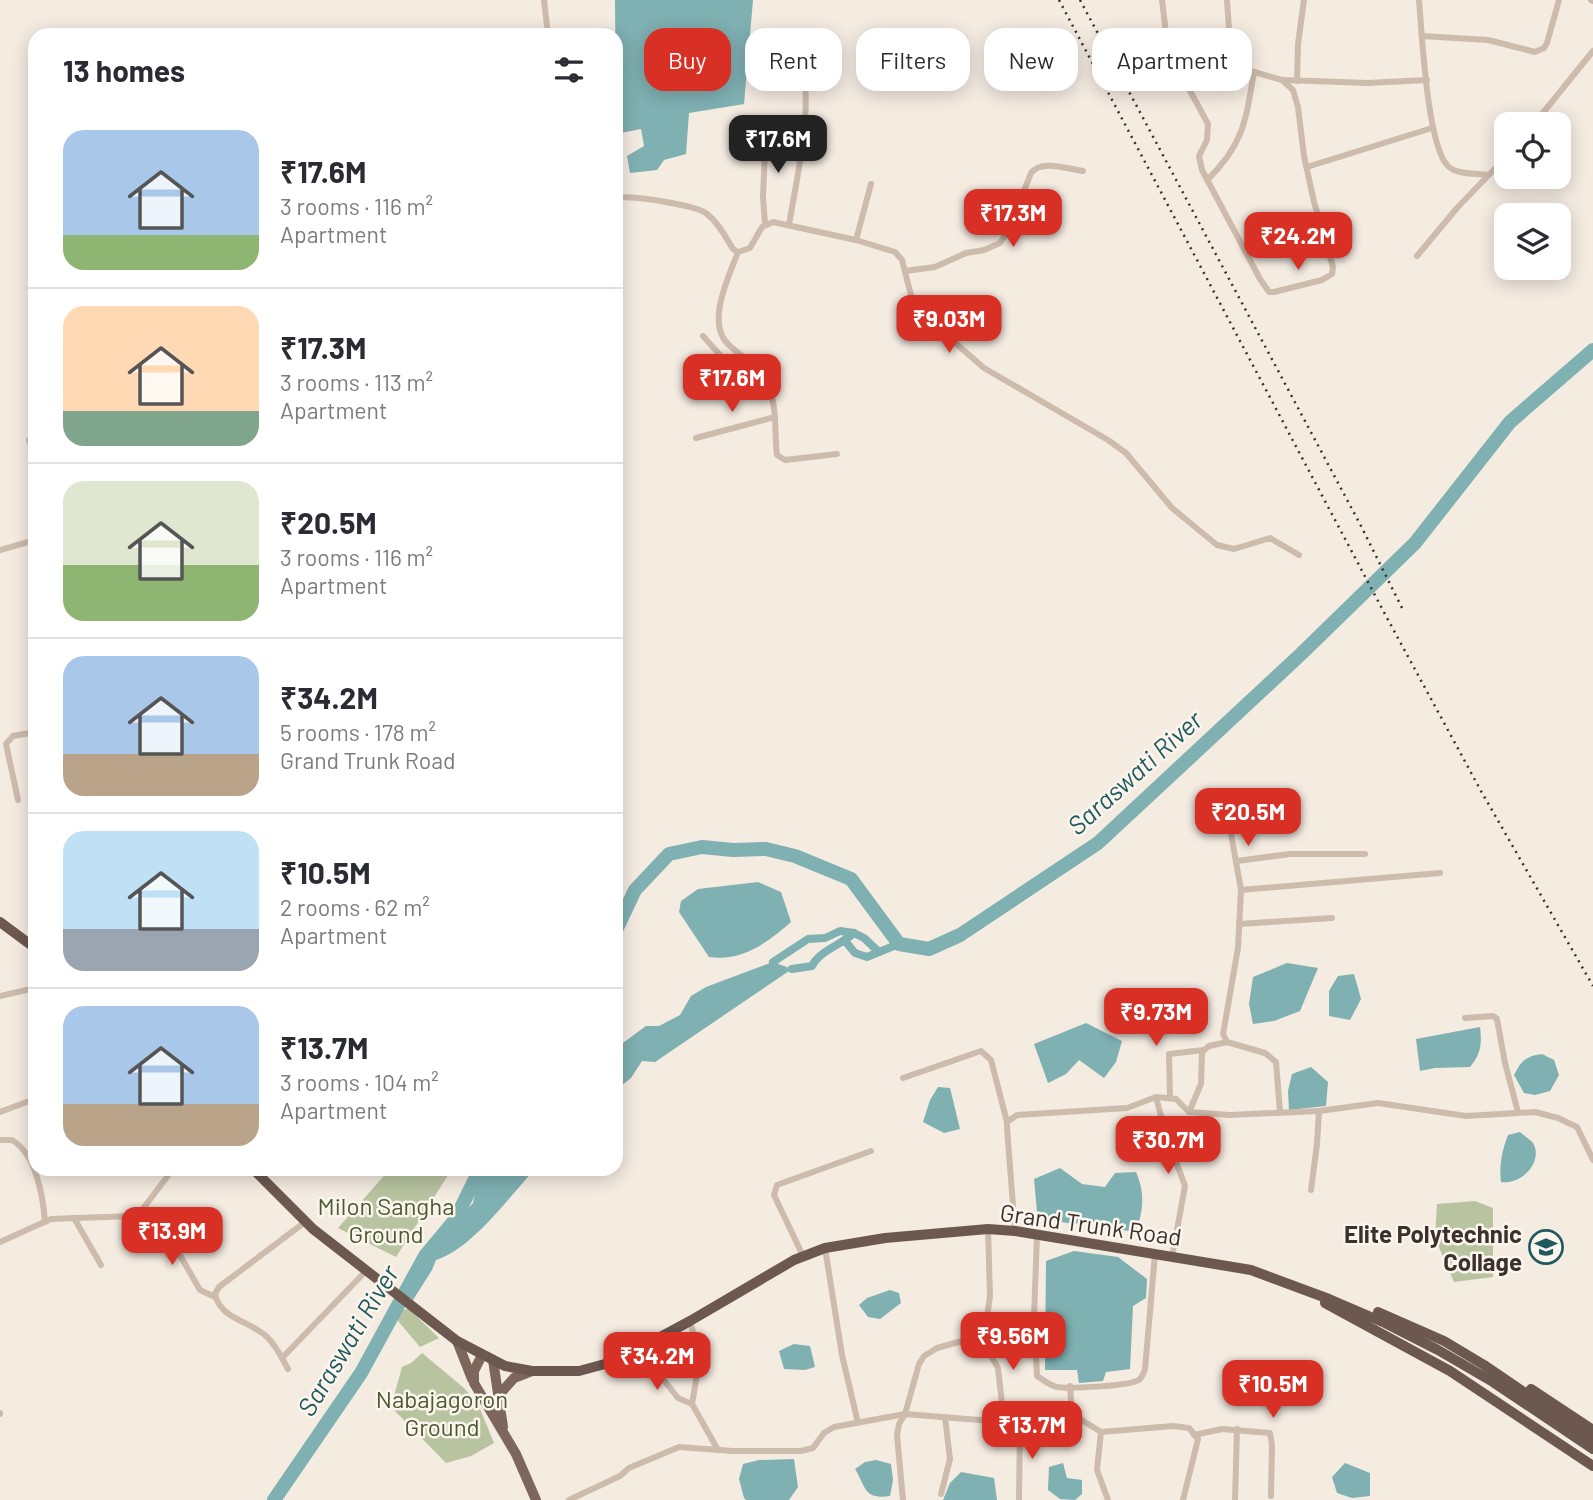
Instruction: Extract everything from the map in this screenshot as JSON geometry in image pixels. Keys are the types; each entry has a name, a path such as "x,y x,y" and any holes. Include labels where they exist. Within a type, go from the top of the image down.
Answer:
{"highway":[{"path":"0,922 28,943"},
{"name":"Grand Trunk Road","path":"260,1176 305,1222 457,1341 493,1360 516,1369 532,1371 579,1371 616,1361 640,1350 803,1256 825,1248 885,1238 988,1229 1015,1231 1251,1270 1307,1290"},
{"path":"1251,1270 1286,1277 1461,1346 1593,1430"},
{"path":"1307,1290 1484,1365 1593,1439"},
{"path":"1307,1290 1325,1303 1450,1371 1593,1466"},
{"path":"1429,1335 1441,1346 1593,1449"}],"main road":[{"path":"457,1341 474,1383 516,1454 536,1500"},
{"path":"474,1383 474,1371 482,1355"},
{"path":"493,1360 503,1430"},
{"path":"498,1396 514,1378 532,1371"}],"street":[{"path":"544,0 547,28"},
{"path":"1162,0 1168,50 1208,124 1207,139 1199,156 1202,170 1269,292 1322,280 1332,274 1332,260 1322,233 1307,167 1296,98 1290,85 1282,80"},
{"path":"1227,0 1230,44 1234,56 1243,68 1282,80 1297,81 1368,83 1427,80"},
{"path":"1297,81 1298,44 1304,0"},
{"path":"1419,0 1432,128 1445,163 1454,170 1488,175"},
{"path":"1422,36 1488,40 1535,52 1544,48 1547,43 1559,0"},
{"path":"1544,112 1593,52"},
{"path":"1207,180 1228,159 1239,138 1246,118 1254,72"},
{"path":"789,225 803,136 807,91"},
{"path":"738,252 750,248 765,224 763,197 766,127"},
{"path":"1307,167 1432,128"},
{"path":"905,271 935,267 961,255 1000,243 1009,229 1031,173 1036,167 1083,171"},
{"path":"1416,256 1494,169"},
{"path":"856,240 871,184"},
{"path":"623,197 699,209 715,220 733,249 738,252"},
{"path":"765,224 773,222 789,225 895,252 902,260 912,299 920,313 984,368 1126,453 1172,508 1217,545 1234,550 1270,538 1299,555"},
{"path":"738,252 719,304 722,334 725,342 752,364 768,387 775,417 776,452 782,460 837,454"},
{"path":"703,336 720,355 720,392 768,387"},
{"path":"696,438 775,417"},
{"path":"0,550 28,542"},
{"path":"18,800 6,744 13,736 28,733"},
{"path":"1227,811 1241,890 1238,948 1223,1028 1227,1042"},
{"path":"1237,861 1290,854 1365,854"},
{"path":"1241,890 1440,873"},
{"path":"1240,924 1332,918"},
{"path":"0,996 28,990"},
{"path":"1465,1018 1493,1016 1497,1019 1518,1112"},
{"path":"1170,1097 1169,1054 1204,1050 1209,1046 1227,1042 1265,1053 1276,1062 1280,1112"},
{"path":"1189,1112 1201,1084 1204,1050"},
{"path":"903,1078 981,1051 990,1060 1007,1122 1015,1231"},
{"path":"1007,1122 1017,1115 1042,1112 1127,1108 1156,1097 1176,1099 1189,1112 1230,1115 1319,1111 1378,1103 1466,1116 1535,1112 1577,1127 1593,1160"},
{"path":"1156,1097 1166,1135 1185,1186 1172,1257"},
{"path":"0,1112 28,1102"},
{"path":"1311,1190 1319,1111"},
{"path":"0,1140 12,1140 24,1151 28,1159"},
{"path":"803,1256 774,1195 777,1185 871,1152"},
{"path":"36,1176 41,1186 45,1222"},
{"path":"0,1242 57,1218 123,1217 139,1212 167,1176"},
{"path":"139,1212 177,1250 200,1290 215,1297 230,1315 266,1337 288,1369"},
{"path":"74,1218 101,1265"},
{"path":"215,1297 215,1291 219,1287 305,1222"},
{"path":"903,1500 897,1435 914,1378 924,1356 937,1348 965,1342 979,1334 989,1316 988,1229"},
{"path":"1037,1235 1034,1317 1037,1376 1056,1387 1131,1384 1140,1379 1145,1369 1155,1254"},
{"path":"825,1248 842,1355 858,1423"},
{"path":"282,1358 366,1271"},
{"path":"690,1321 700,1357 692,1404"},
{"path":"979,1334 998,1368 1004,1422"},
{"path":"640,1350 678,1398 692,1404 718,1450"},
{"path":"1070,1386 1072,1414"},
{"path":"569,1500 620,1476 629,1468 679,1447 801,1451 813,1448 824,1433 834,1427 905,1414 1004,1422 1048,1414 1072,1414 1101,1432 1173,1426 1189,1428 1198,1439 1183,1500"},
{"path":"941,1494 950,1459 945,1418"},
{"path":"1019,1500 1020,1421"},
{"path":"1194,1435 1222,1429 1265,1431 1272,1437 1271,1496"},
{"path":"1235,1500 1237,1429"},
{"path":"1101,1432 1097,1470 1108,1500"}],"green space":[{"name":"Milon Sangha Ground","path":"384,1176 448,1176 396,1257 338,1228"},
{"path":"1475,1201 1493,1208 1493,1277 1454,1282 1435,1238 1437,1204"},
{"path":"408,1308 439,1338 420,1347 393,1315"},
{"name":"Nabajagoron Ground","path":"422,1353 464,1388 478,1404 494,1443 471,1456 446,1463 391,1407 402,1367"}],"water":[{"path":"615,0 753,0 751,28 745,28 744,104 689,113 686,154 664,160 657,170 630,173 627,156 644,146 641,129 623,133 623,28 615,28"},
{"path":"758,882 781,892 791,922 754,949 721,958 709,957 679,912 681,901 698,889"},
{"path":"773,962 792,969 655,1062 642,1061 631,1078 623,1084 623,1043 646,1026 659,1026 680,1015 691,996 706,987"},
{"path":"1287,963 1318,968 1300,1011 1274,1021 1253,1024 1249,1004 1253,977"},
{"path":"1354,974 1361,999 1350,1020 1329,1016 1329,991 1338,976"},
{"path":"1086,1023 1122,1041 1116,1062 1104,1078 1079,1060 1066,1074 1048,1083 1034,1044"},
{"path":"1480,1027 1480,1048 1470,1067 1420,1071 1416,1039"},
{"path":"1542,1054 1554,1060 1559,1075 1550,1091 1535,1095 1524,1093 1514,1075 1525,1060"},
{"path":"1311,1067 1328,1082 1326,1106 1289,1110 1288,1091 1292,1074"},
{"path":"938,1087 950,1088 960,1129 944,1133 923,1122 930,1100"},
{"path":"1520,1132 1533,1143 1536,1150 1533,1164 1529,1171 1516,1180 1501,1182 1500,1170 1508,1135"},
{"path":"1060,1168 1082,1184 1105,1187 1115,1173 1136,1172 1142,1202 1135,1232 1116,1229 1105,1220 1070,1223 1053,1220 1037,1212 1034,1179"},
{"path":"479,1176 529,1176 477,1233 450,1254 436,1260 413,1300 404,1294 425,1256 473,1203"},
{"path":"1074,1251 1118,1257 1147,1279 1146,1298 1133,1306 1130,1369 1106,1372 1103,1381 1079,1383 1077,1370 1045,1370 1046,1261"},
{"path":"890,1290 899,1293 901,1303 880,1319 868,1317 859,1305 867,1298"},
{"path":"794,1344 810,1346 815,1367 805,1370 784,1369 779,1351"},
{"path":"794,1459 798,1487 789,1500 744,1498 739,1479 743,1464 759,1460"},
{"path":"876,1460 891,1464 893,1480 890,1496 870,1494 855,1469 865,1462"},
{"path":"1063,1463 1067,1478 1082,1480 1082,1494 1075,1500 1060,1499 1048,1490 1049,1467"},
{"path":"1345,1463 1370,1473 1370,1496 1352,1498 1337,1493 1332,1477"},
{"path":"961,1472 994,1478 997,1500 943,1500 950,1483"}],"waterway":[{"name":"Saraswati River","path":"623,915 635,890 669,854 702,847 766,849 795,856 851,879 899,944 929,949 960,935 1098,843 1300,655 1415,543 1510,422 1593,350"},
{"path":"773,962 808,939 825,938 840,931 864,938 879,952 899,944"},
{"path":"792,969 812,966 825,952 854,933"},
{"path":"845,941 855,953 867,957 879,952"},
{"name":"Saraswati River","path":"274,1500 361,1373 425,1256 455,1220 477,1176"}],"railway":[{"path":"1059,0 1386,616 1481,791 1593,986"},
{"path":"1080,0 1360,524 1402,608"}],"place":[{"name":"Elite Polytechnic Collage","path":"1546,1247"}]}
